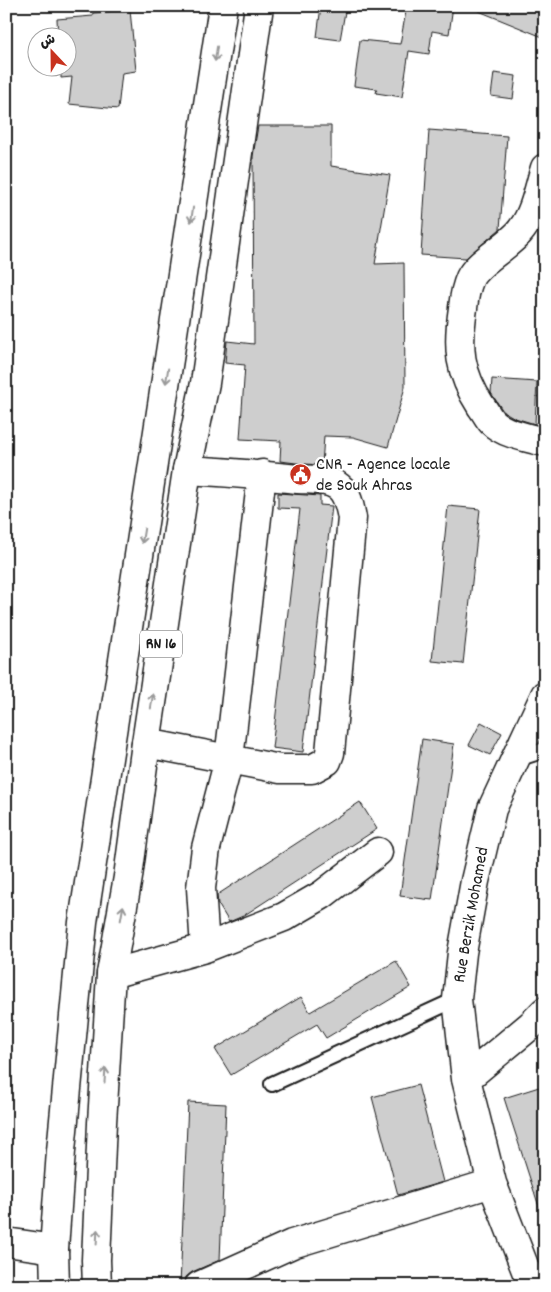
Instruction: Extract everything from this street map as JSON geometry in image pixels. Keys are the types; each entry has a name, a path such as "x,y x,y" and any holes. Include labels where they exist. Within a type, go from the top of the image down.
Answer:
{"main road":[{"name":"RN 16","path":"55,1286 54,1249 61,1151 83,922 223,6"},
{"name":"RN 16","path":"97,1286 96,1260 102,1123 111,974 128,877 187,470 205,383 259,6"},
{"path":"545,168 534,204 523,228 506,246 484,262 470,277 464,299 459,332 461,360 468,384 492,423 512,434 545,442"},
{"path":"146,743 280,769 312,769 327,761 334,730 352,518 350,506 345,495 339,487 326,481 262,474 187,470"},
{"path":"205,948 201,888 206,848 229,758 262,474"},
{"name":"Rue Berzik Mohamed","path":"532,1286 492,1183 466,1079 457,999 462,953 475,881 492,809 545,695"},
{"path":"111,974 205,948 284,917 322,894 378,852"},
{"path":"466,1079 545,1011"},
{"path":"199,1286 292,1244 492,1183"},
{"path":"6,1242 54,1249"}],"lane":[{"path":"515,759 545,750"},
{"path":"272,1084 457,999"}],"building":[{"path":"321,6 346,6 340,40 317,37"},
{"path":"407,6 453,6 449,34 432,31 429,54 409,51 402,97 376,93 377,89 354,86 360,40 400,44"},
{"path":"469,6 545,6 545,38 469,7"},
{"path":"130,10 136,71 122,73 118,109 69,104 72,78 78,78 78,28 57,28 57,19 93,16 93,13"},
{"path":"494,73 516,76 513,99 491,96"},
{"path":"258,126 331,126 331,166 390,175 375,264 404,263 405,387 388,447 353,437 324,436 322,465 280,461 281,441 240,439 245,365 225,363 227,341 254,344 253,156"},
{"path":"429,130 507,136 500,229 466,258 421,255"},
{"path":"492,379 537,382 535,424 515,418 503,411 491,393"},
{"path":"278,493 320,496 320,505 332,506 303,752 272,748 300,509 278,508"},
{"path":"448,506 480,509 463,664 432,661"},
{"path":"481,722 502,733 490,755 469,745"},
{"path":"422,739 454,744 432,900 400,896"},
{"path":"360,802 377,829 243,916 229,922 218,904 217,895"},
{"path":"396,961 411,987 326,1038 317,1024 231,1075 215,1049 301,997 310,1012"},
{"path":"418,1085 443,1182 398,1195 372,1097"},
{"path":"539,1087 545,1105 545,1212 541,1213 504,1098"},
{"path":"188,1102 226,1104 220,1260 192,1272 186,1277 184,1286 180,1286"}],"place":[{"name":"CNR - Agence locale de Souk Ahras","path":"300,475"}]}
